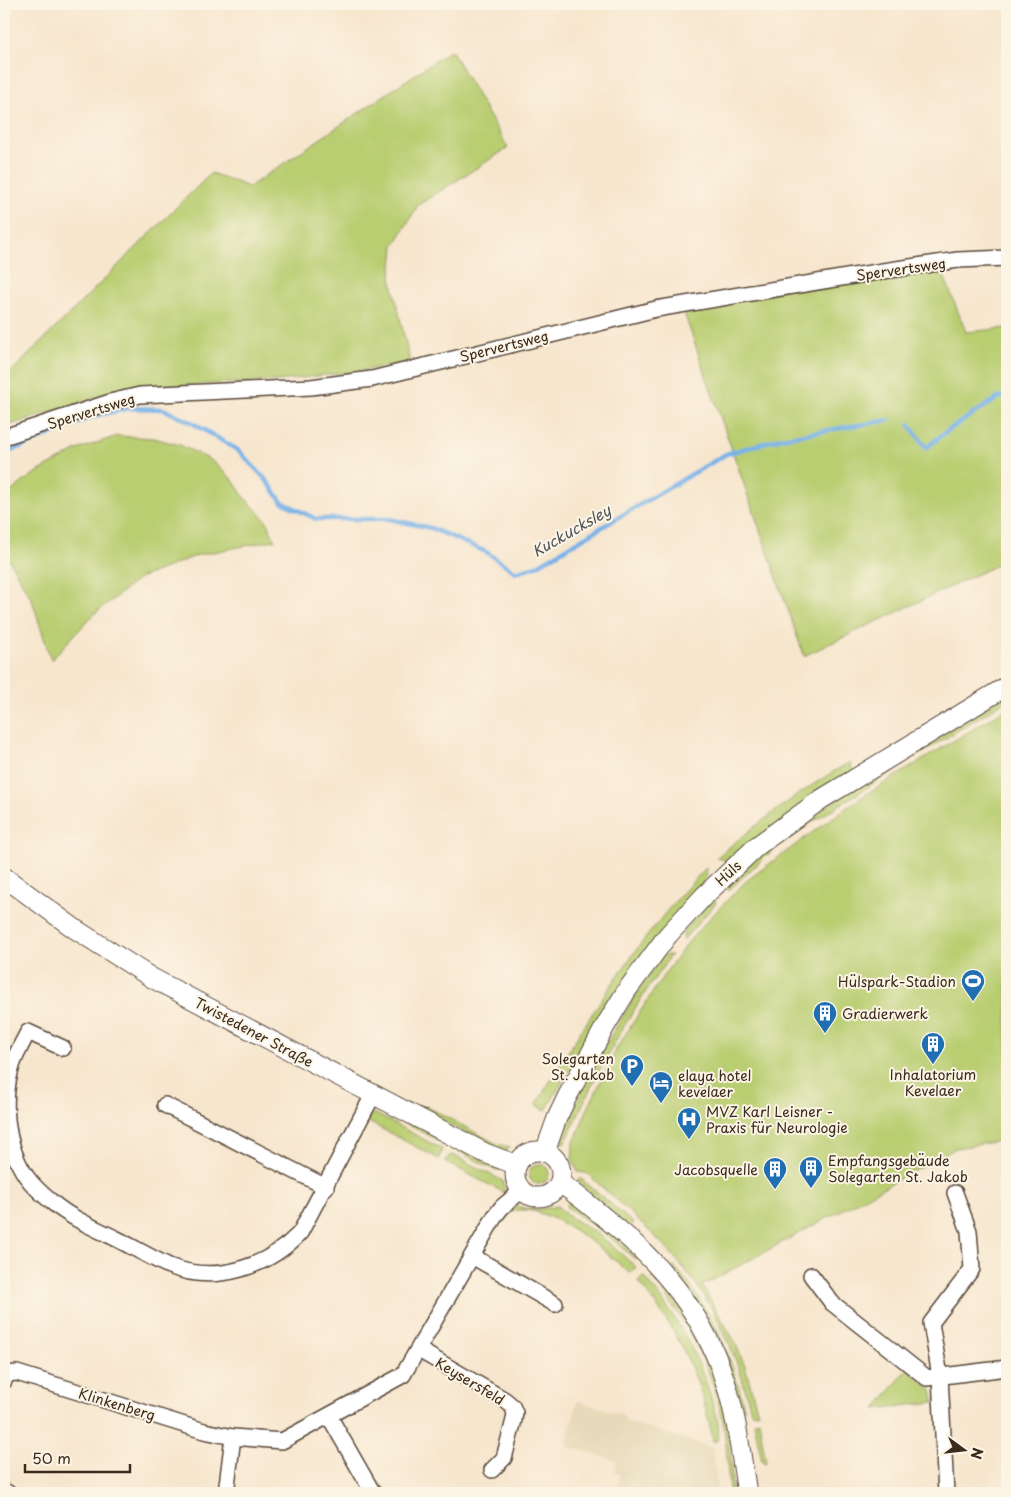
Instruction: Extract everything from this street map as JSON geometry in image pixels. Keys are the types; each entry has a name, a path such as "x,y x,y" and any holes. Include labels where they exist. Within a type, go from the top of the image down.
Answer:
{"street":[{"name":"Spervertsweg","path":"4,437 110,402 140,396 311,387 362,380 656,309 882,271 958,260 1007,258"},
{"name":"Hüls","path":"545,1152 557,1118 607,1023 627,990 668,935 708,891 757,846 820,800 1007,686"},
{"name":"Twistedener Straße","path":"4,877 75,929 152,978 485,1153 518,1165"},
{"path":"63,1048 28,1032 13,1063 6,1109 10,1138 26,1175 39,1191 54,1204 87,1224 169,1266 185,1271 206,1274 231,1272 255,1265 286,1247 300,1233 374,1095"},
{"path":"165,1105 326,1187"},
{"path":"538,1151 545,1152 552,1155 561,1168 560,1183 556,1190 549,1194 542,1197 534,1197 522,1190 516,1178 518,1165 526,1155 538,1151"},
{"path":"560,1183 581,1198 649,1256 674,1284 697,1318 718,1361 725,1381 734,1415 747,1493"},
{"path":"418,1350 495,1216 502,1207 522,1190"},
{"path":"946,1493 940,1376 931,1323 972,1269 968,1231 955,1192"},
{"path":"472,1256 555,1304"},
{"path":"811,1275 832,1303 927,1378 1007,1368"},
{"name":"Klinkenberg","path":"4,1381 10,1373 17,1373 204,1431 233,1437 282,1442 404,1374 418,1350"},
{"name":"Keysersfeld","path":"418,1350 505,1400 512,1406 515,1413 514,1420 504,1458 492,1470"},
{"path":"329,1416 372,1493"},
{"path":"226,1493 233,1437"},
{"path":"4,1491 8,1493"}],"shaded area":[{"path":"577,1401 622,1414 627,1422 713,1448 718,1493 618,1493 619,1474 614,1472 617,1461 566,1446"}],"green space":[{"path":"451,50 508,148 418,205 394,246 391,278 410,362 366,370 278,381 147,387 95,398 4,427 4,379 211,173 249,187"},
{"path":"939,263 966,332 1007,328 1007,560 804,656 681,304"},
{"path":"117,436 154,438 180,445 211,460 232,479 244,497 267,521 275,540 198,555 140,578 94,614 51,660 32,600 4,551 4,497 32,475 77,450"},
{"path":"1007,694 1007,700 915,757 910,755"},
{"path":"1007,708 1007,1117 1002,1118 1005,1140 956,1148 702,1286 734,1340 745,1366 758,1413 751,1412 742,1377 729,1344 714,1313 695,1283 659,1240 590,1176 578,1172 572,1160 573,1145 587,1110 618,1046 663,976 704,924 746,881 857,800"},
{"path":"905,758 906,763 806,826 767,855 729,890 723,888 764,851 825,807"},
{"path":"850,762 853,771 734,857 726,860 716,858 781,807 815,783"},
{"path":"706,868 707,874 704,884 586,1042 546,1110 536,1105 614,981 657,923"},
{"path":"714,897 716,903 683,940 683,932"},
{"path":"671,955 615,1042 579,1111 569,1135 564,1143 561,1143 570,1118 605,1046 633,1000 663,956"},
{"path":"426,1106 497,1144 510,1147 506,1152 500,1151 424,1111"},
{"path":"385,1110 500,1168 500,1170 495,1170 381,1111"},
{"path":"374,1113 442,1149 439,1159 365,1120"},
{"path":"450,1155 503,1181 505,1193 445,1162"},
{"path":"535,1164 543,1164 549,1170 549,1178 543,1184 535,1184 529,1178 529,1170"},
{"path":"580,1178 633,1223 630,1228 578,1182"},
{"path":"568,1201 608,1230 636,1257 636,1260 604,1232 566,1207"},
{"path":"513,1204 530,1209 557,1206 567,1215 601,1236 636,1267 630,1274 589,1240 553,1218 535,1212 519,1210 507,1215"},
{"path":"674,1266 699,1298 718,1333 734,1370 745,1410 741,1407 730,1370 707,1318 674,1270"},
{"path":"644,1276 676,1321 701,1369 717,1417 719,1432 717,1441 713,1441 702,1397 686,1356 665,1318 638,1282"},
{"path":"652,1277 661,1283 689,1324 713,1374 728,1428 732,1493 729,1493 724,1428 714,1387 687,1329"},
{"path":"907,1369 932,1390 935,1402 876,1409"},
{"path":"759,1420 766,1463 762,1462 754,1422"}],"waterway":[{"name":"Kuckucksley","path":"909,424 926,448 947,431 998,398 1007,395"},
{"name":"Kuckucksley","path":"4,454 94,416 128,408 163,409 191,422 239,451 267,481 282,502 316,519 389,519 431,528 486,552 516,572 536,566 726,454 781,438 889,420"}],"place":[{"name":"Hülspark-Stadion","path":"973,1002"},
{"name":"Gradierwerk","path":"825,1034"},
{"name":"Inhalatorium Kevelaer","path":"933,1065"},
{"name":"Solegarten St. Jakob","path":"632,1087"},
{"name":"elaya hotel kevelaer","path":"661,1104"},
{"name":"MVZ Karl Leisner - Praxis für Neurologie","path":"689,1140"},
{"name":"Empfangsgebäude Solegarten St. Jakob","path":"811,1189"},
{"name":"Jacobsquelle","path":"775,1190"}]}
